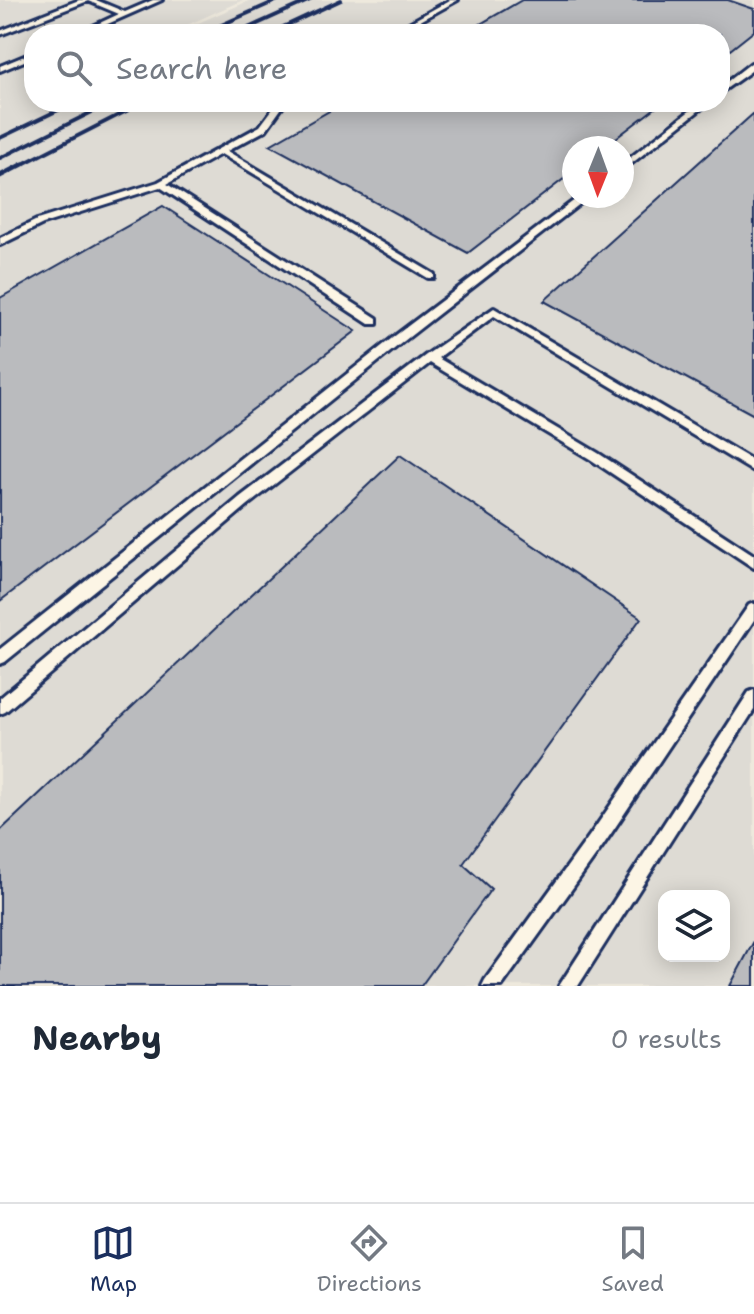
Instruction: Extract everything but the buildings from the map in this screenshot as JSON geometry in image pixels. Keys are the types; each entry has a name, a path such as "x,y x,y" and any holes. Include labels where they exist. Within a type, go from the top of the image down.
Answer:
{"lane":[{"path":"0,33 87,0 124,14"},
{"path":"102,24 159,0"},
{"path":"411,24 455,0"},
{"path":"0,69 24,58"},
{"path":"730,83 754,65"},
{"path":"0,242 40,222 161,184 263,128 275,112"},
{"path":"634,159 693,112"},
{"path":"221,151 431,276"},
{"path":"161,184 373,321"},
{"path":"0,657 400,338 570,208"},
{"path":"0,707 244,501 494,311 754,467"},
{"path":"430,358 594,456 754,562"},
{"path":"491,986 596,841 754,609"},
{"path":"568,986 754,697"}],"shaded area":[{"path":"0,0 243,0 189,24 24,24 24,112 730,112 730,24 196,24 251,0 754,0 754,986 0,986"}],"railway":[{"path":"224,24 278,0"},
{"path":"257,24 310,0"},
{"path":"289,24 341,0"},
{"path":"0,138 54,112"},
{"path":"0,158 92,112"},
{"path":"19,166 124,112"},
{"path":"0,176 23,164"}]}
